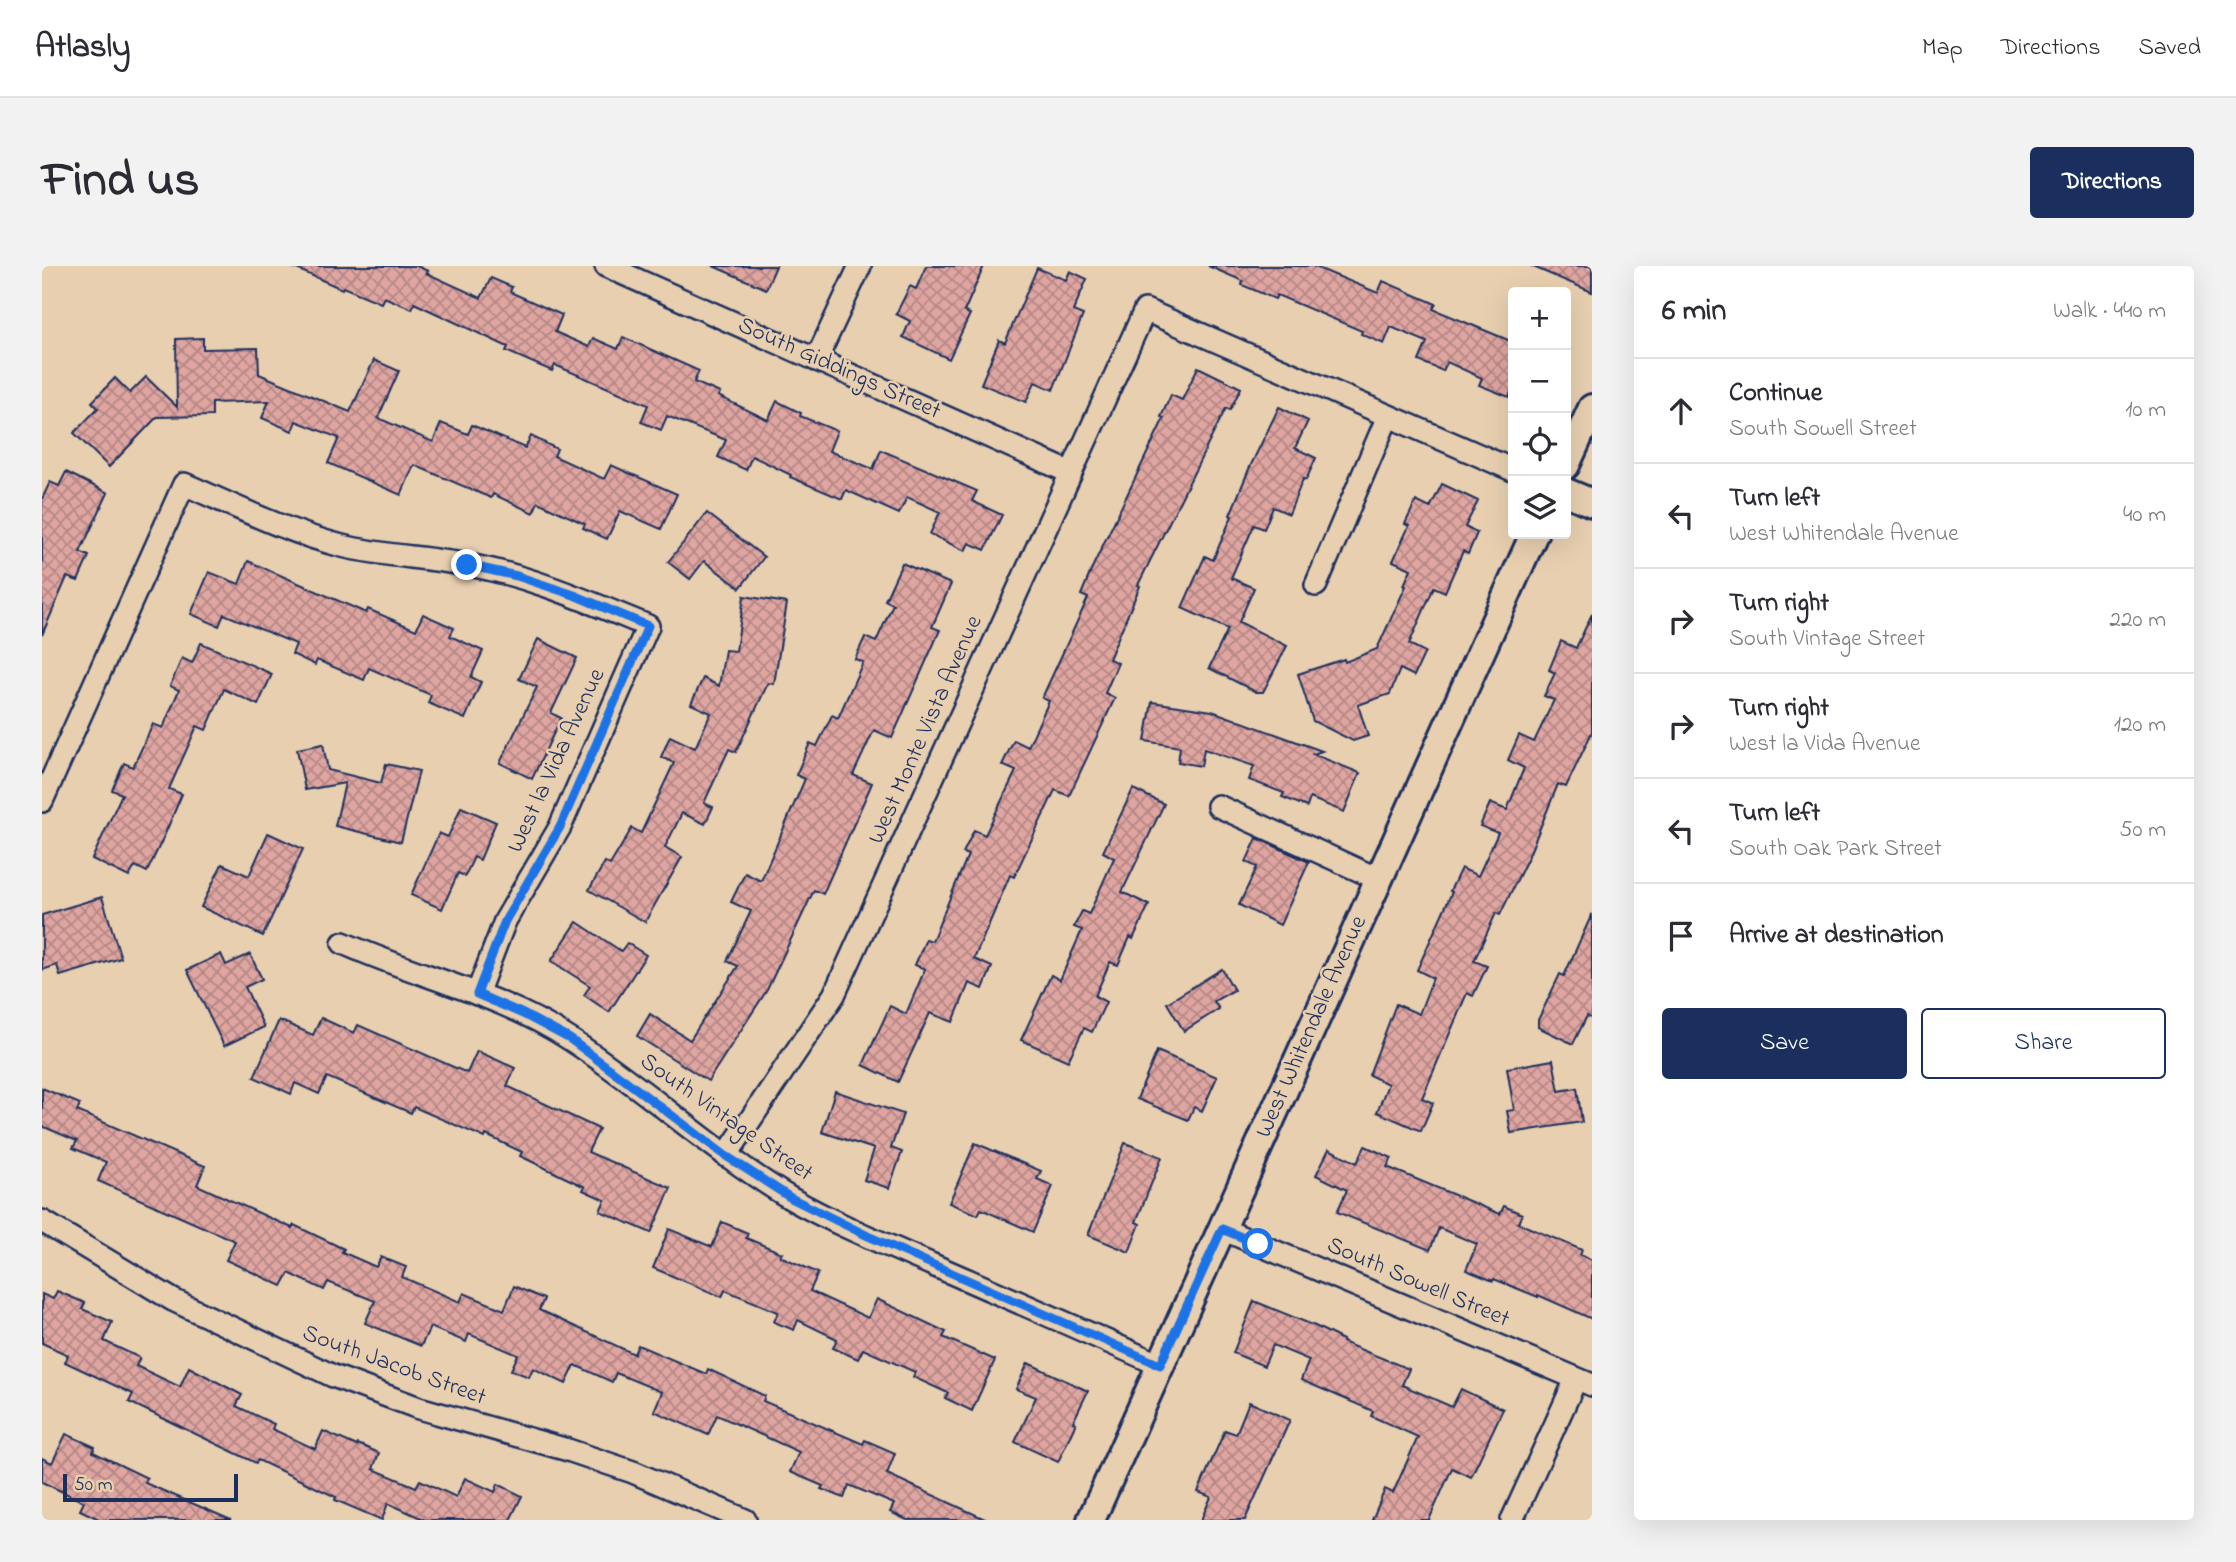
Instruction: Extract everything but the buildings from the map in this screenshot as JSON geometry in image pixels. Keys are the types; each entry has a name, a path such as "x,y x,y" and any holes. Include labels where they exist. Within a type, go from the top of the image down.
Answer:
{"street":[{"name":"South Giddings Street","path":"606,266 1071,472"},
{"path":"816,359 860,266"},
{"name":"West Monte Vista Avenue","path":"726,1156 834,995 1146,310 1388,416"},
{"path":"1571,454 1592,408"},
{"path":"1316,585 1388,416 1508,468"},
{"name":"West la Vida Avenue","path":"42,801 184,484 276,524 342,546 413,559 467,565 517,576 574,595 648,626 560,827 505,921 477,994"},
{"path":"1571,494 1592,503"},
{"name":"West Whitendale Avenue","path":"1091,1520 1532,539"},
{"path":"1218,806 1378,880"},
{"name":"South Vintage Street","path":"343,943 385,962 477,994 570,1039 726,1156 791,1198 868,1236 1160,1365"},
{"name":"South Jacob Street","path":"42,1221 173,1300 333,1376 419,1408 568,1450 633,1472 745,1520"},
{"name":"South Sowell Street","path":"1222,1229 1584,1382"},
{"path":"1512,1520 1584,1382"}],"route":[{"path":"467,565 517,576 574,595 648,626 560,827 505,921 477,994 570,1039 726,1156 791,1198 868,1236 1160,1365 1222,1229 1258,1244"}]}
